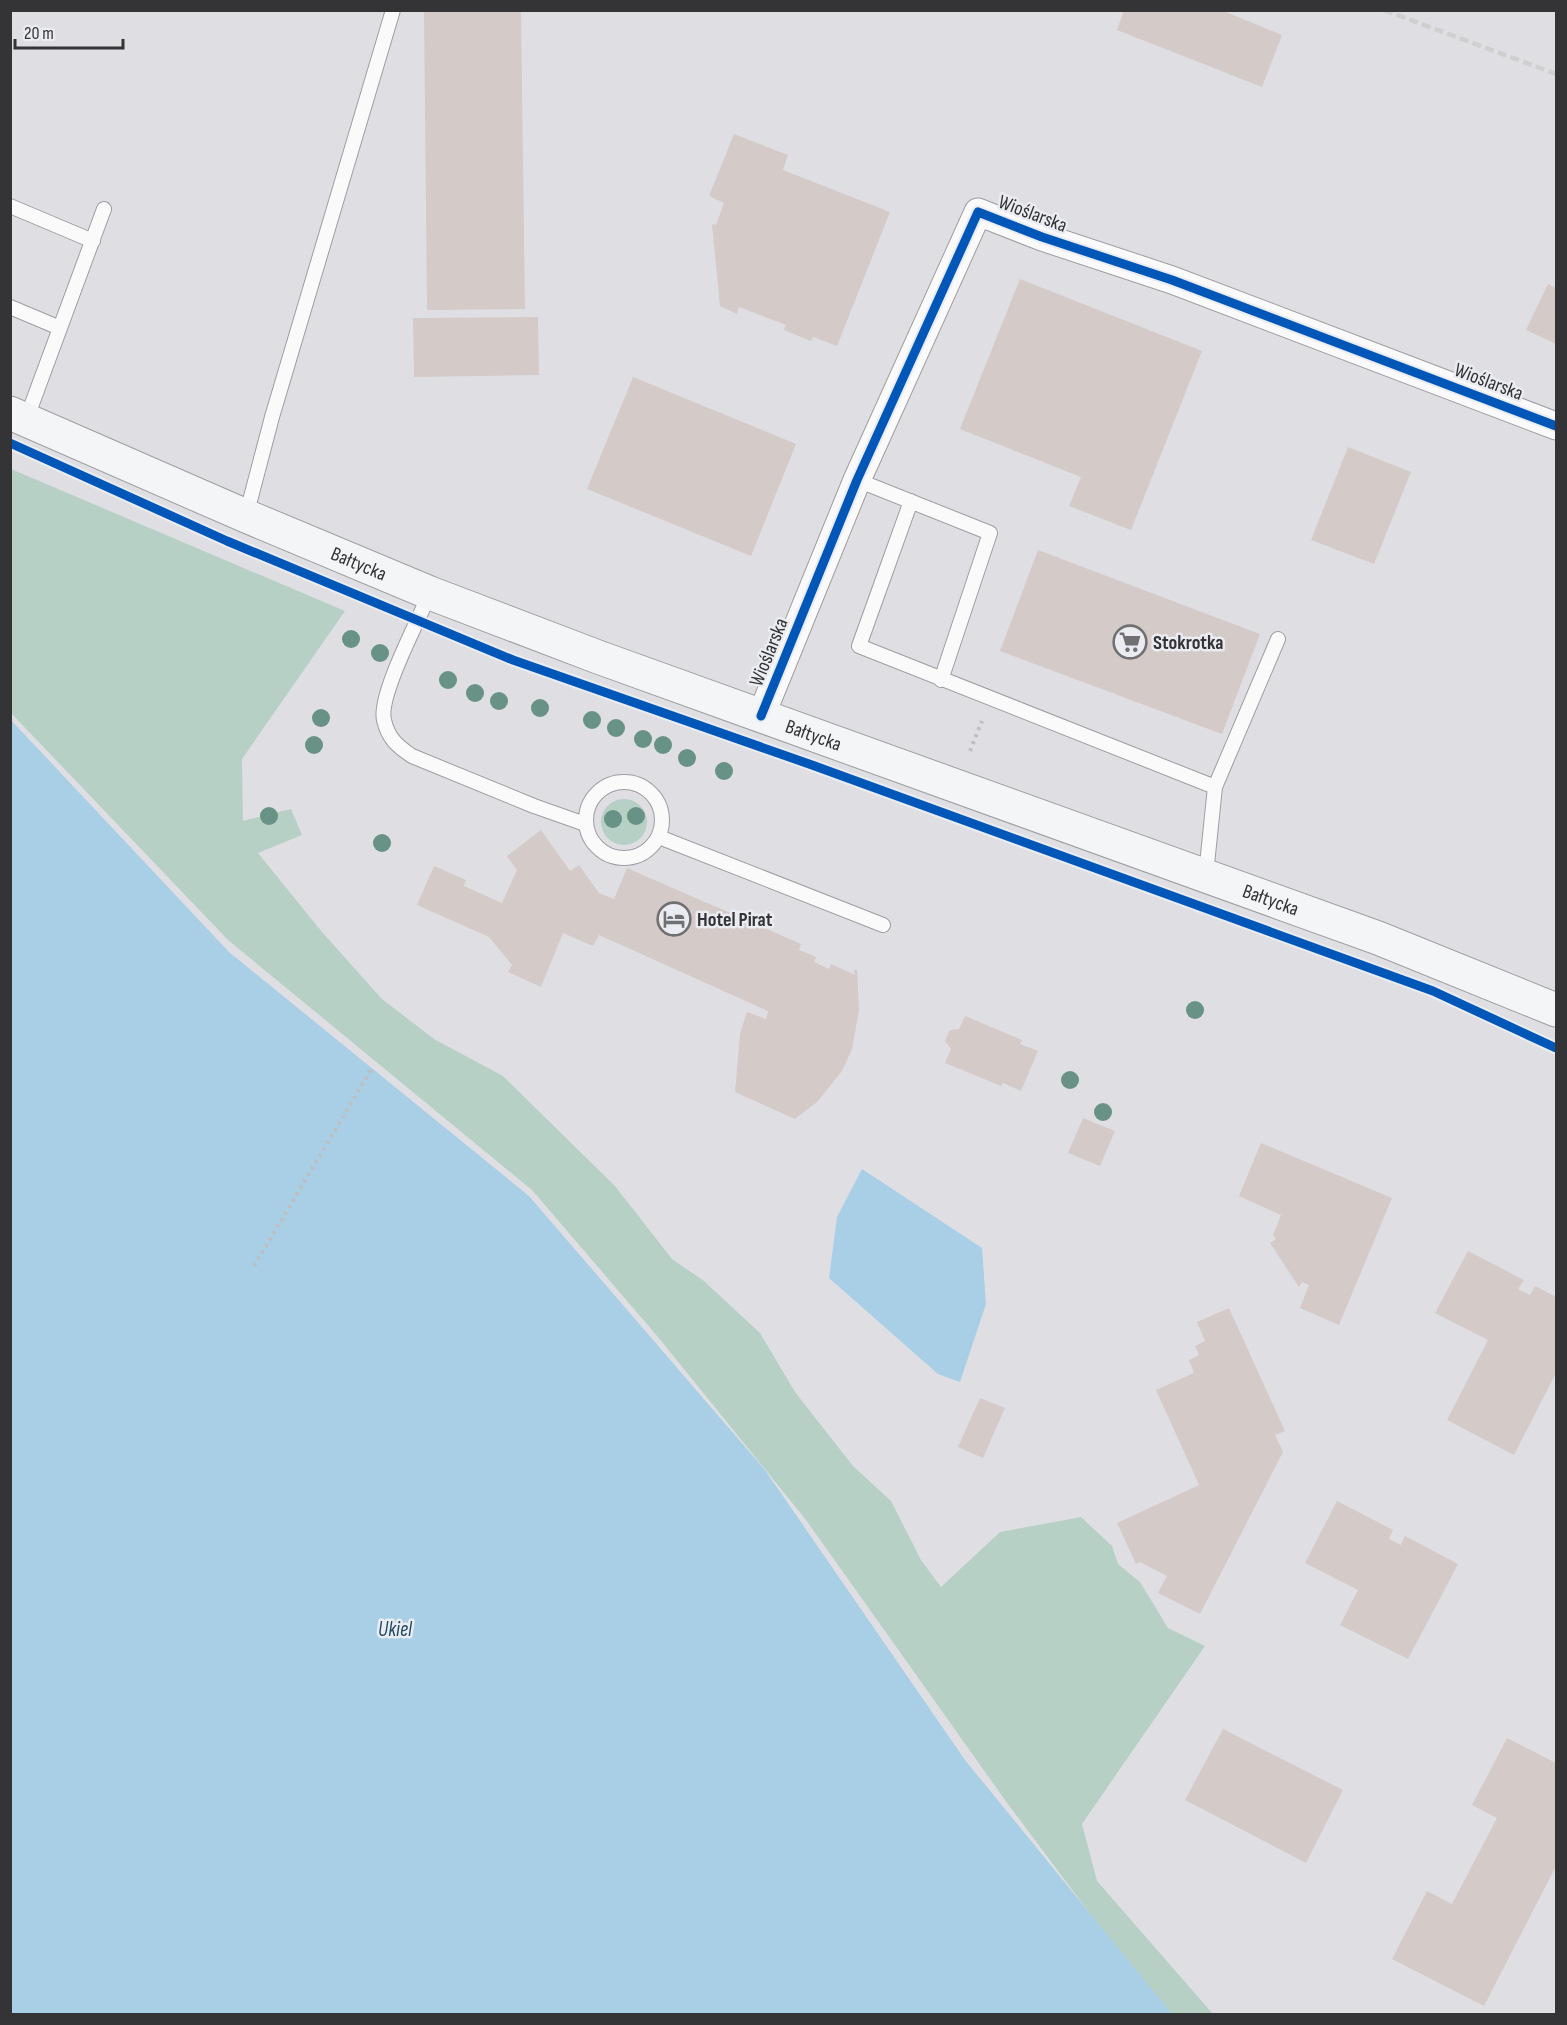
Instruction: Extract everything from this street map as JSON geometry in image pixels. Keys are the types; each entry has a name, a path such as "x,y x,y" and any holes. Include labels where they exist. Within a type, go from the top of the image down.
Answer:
{"main road":[{"name":"Bałtycka","path":"18,416 246,516 430,592 761,716 1206,874 1418,953 1557,1010"}],"street":[{"name":"Wioślarska","path":"761,716 857,480 978,212 1042,237 1172,280 1557,426"}],"lane":[{"path":"246,516 272,417 393,10"},
{"path":"10,206 93,241"},
{"path":"18,416 60,328 104,209"},
{"path":"10,307 60,328"},
{"path":"857,480 990,533 941,680"},
{"path":"911,501 859,646 1215,788"},
{"path":"430,592 385,698 384,719 394,744 412,756 534,806 585,824"},
{"path":"1206,874 1215,788 1278,639"},
{"path":"624,781 648,790 656,799 661,812 659,837 652,847 630,858 617,858 596,847 588,836 585,824 591,800 611,784 624,781"},
{"path":"659,837 883,925"}],"path":[{"path":"970,751 985,713"},
{"path":"254,1266 372,1068"}],"green space":[{"path":"11,469 345,611 242,759 243,821 291,809 302,835 258,853 322,932 382,999 434,1039 503,1076 615,1186 672,1259 704,1281 760,1333 795,1392 853,1466 891,1501 921,1560 941,1587 1000,1532 1081,1517 1112,1546 1118,1564 1140,1582 1168,1628 1205,1646 1082,1824 1097,1881 1213,2014 1165,2014 1005,1800 806,1520 658,1337 532,1190 228,940 11,713"},
{"path":"624,799 640,806 647,822 640,838 624,845 608,838 601,822 608,806"}],"water":[{"name":"Ukiel","path":"10,719 229,952 529,1196 765,1470 965,1760 1172,2014 11,2014"},
{"path":"862,1169 982,1248 986,1304 960,1382 938,1374 829,1278 837,1217"}],"building":[{"path":"424,10 521,10 525,309 427,310"},
{"path":"1124,10 1221,10 1282,35 1262,87 1117,30"},
{"path":"734,134 788,155 783,170 890,212 837,346 813,337 811,341 784,330 786,325 739,307 737,314 720,306 712,224 716,225 724,203 709,196"},
{"path":"1020,279 1202,351 1131,530 1069,506 1081,477 960,429"},
{"path":"1548,284 1556,288 1556,344 1526,330"},
{"path":"538,317 539,375 414,377 413,318"},
{"path":"633,377 796,444 751,556 587,489"},
{"path":"1348,447 1411,472 1374,564 1311,540"},
{"name":"Stokrotka","path":"1038,550 1260,634 1222,734 1000,651"},
{"path":"541,830 570,871 579,865 599,893 614,899 627,868 801,944 799,950 816,957 814,962 829,969 831,964 855,975 854,970 857,970 859,1010 852,1049 842,1071 818,1101 795,1119 735,1092 740,1034 747,1012 766,1019 768,1011 599,935 593,946 563,933 541,987 508,972 512,965 489,937 417,905 434,866 466,880 464,886 502,903 517,870 507,856"},
{"path":"965,1016 1022,1040 1020,1044 1038,1051 1021,1091 1003,1083 1001,1086 945,1063 951,1049 945,1041 950,1030 959,1029"},
{"path":"1083,1118 1115,1131 1100,1166 1068,1153"},
{"path":"1261,1143 1392,1198 1339,1325 1300,1308 1309,1285 1302,1282 1299,1287 1270,1243 1276,1239 1273,1235 1281,1215 1239,1196"},
{"path":"1468,1251 1524,1280 1518,1289 1530,1295 1535,1286 1556,1297 1556,1373 1514,1455 1447,1420 1488,1340 1435,1313"},
{"path":"1229,1308 1285,1431 1275,1435 1283,1452 1200,1614 1158,1593 1167,1576 1140,1562 1136,1564 1117,1523 1199,1485 1156,1390 1194,1373 1189,1360 1199,1355 1195,1346 1205,1341 1197,1322"},
{"path":"980,1398 1005,1408 983,1458 958,1447"},
{"path":"1337,1501 1393,1530 1389,1539 1401,1545 1405,1536 1458,1564 1408,1659 1340,1625 1358,1590 1305,1563"},
{"path":"1223,1729 1343,1790 1306,1863 1185,1800"},
{"path":"1507,1738 1556,1763 1556,1866 1484,2006 1392,1959 1427,1891 1452,1904 1497,1818 1472,1805"}],"railway":[{"path":"1384,10 1556,74"}],"cycle path":[{"path":"761,716 857,480 978,212 1042,237 1172,280 1556,426"},
{"path":"10,443 227,541 513,660 812,765 1433,991 1556,1048"}],"place":[{"name":"Stokrotka","path":"1130,642"},
{"name":"Hotel Pirat","path":"674,919"}]}
